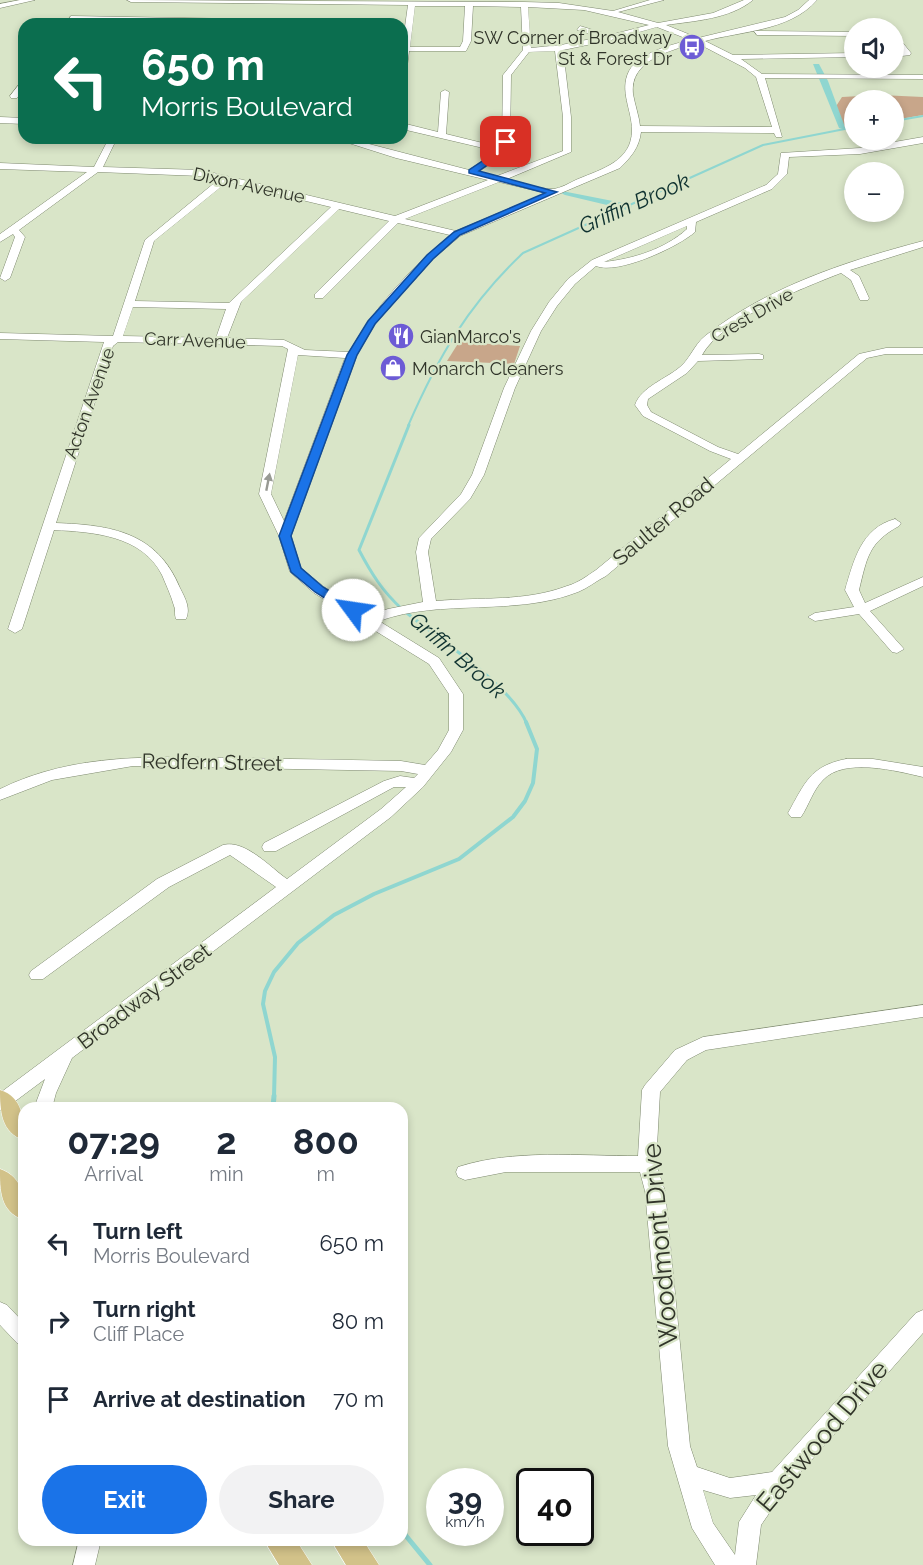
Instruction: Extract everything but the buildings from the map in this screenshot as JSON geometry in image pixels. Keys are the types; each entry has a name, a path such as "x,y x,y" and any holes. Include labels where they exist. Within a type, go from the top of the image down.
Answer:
{"main road":[{"path":"1,1101 18,1123"},
{"path":"0,1179 18,1202"},
{"path":"283,1546 297,1565"},
{"path":"350,1546 364,1565"}],"street":[{"path":"0,6 30,0"},
{"path":"131,0 524,4 612,11 661,24 732,57 760,76 923,77"},
{"path":"612,11 660,0"},
{"path":"527,50 559,50 661,24 735,9 749,0"},
{"path":"285,536 352,355 378,315 430,257 457,234 616,166 629,157 635,144 636,129 629,85 634,69 651,57 696,41 769,25 801,12 813,0"},
{"path":"296,18 302,1"},
{"path":"412,3 408,49 458,50 465,46 469,4"},
{"path":"472,172 502,150 506,142 507,75 527,50 524,4"},
{"path":"769,25 784,33"},
{"path":"580,28 611,38"},
{"path":"746,30 844,34"},
{"path":"319,296 396,219 568,150 559,50"},
{"path":"732,57 844,55"},
{"path":"636,129 778,132 760,76"},
{"path":"14,96 18,91"},
{"path":"442,136 445,92"},
{"path":"0,120 18,121"},
{"path":"408,128 502,150"},
{"path":"424,607 422,552 425,538 466,496 478,475 530,336 578,273 783,178 786,171 784,155 860,151 923,140"},
{"path":"0,238 98,168 110,144"},
{"path":"360,144 399,156 553,192"},
{"name":"Dixon Avenue","path":"0,166 185,171 225,178 457,234"},
{"name":"Acton Avenue","path":"15,629 108,342 117,338 150,240 225,178"},
{"path":"221,340 232,306 338,205"},
{"path":"5,278 20,237 14,230"},
{"name":"Crest Drive","path":"738,458 714,449 647,414 641,405 643,398 691,364 706,341 738,318 841,269 923,244"},
{"path":"841,269 855,278 861,296 864,298"},
{"path":"129,304 232,306"},
{"name":"Carr Avenue","path":"0,336 284,343 303,353 352,355"},
{"path":"285,536 265,494 294,347"},
{"name":"Saulter Road","path":"369,620 393,610 542,597 573,588 601,573 863,356 886,351 923,351"},
{"path":"693,358 759,357"},
{"path":"895,523 877,531 867,541 852,590 862,610 897,650"},
{"path":"49,526 94,528 133,540 163,565 182,608 181,616"},
{"name":"Broadway Street","path":"1,1101 67,1055 386,813 423,777 456,730 456,694 434,661 319,590 295,569 285,536"},
{"path":"815,617 862,610 923,581"},
{"name":"Redfern Street","path":"0,795 60,773 95,765 133,761 400,765 423,777"},
{"path":"796,813 813,782 826,769 852,764 893,763 919,771"},
{"path":"270,847 389,784 423,777"},
{"path":"37,975 163,884 229,849 242,852 259,869 286,887"},
{"name":"Woodmont Drive","path":"728,1565 703,1528 679,1446 655,1191 647,1164 651,1090 681,1055 704,1044 923,1011"},
{"path":"45,1102 67,1055"},
{"path":"465,1172 507,1164 647,1164"},
{"path":"0,1311 18,1330"},
{"name":"Eastwood Drive","path":"745,1565 750,1522 778,1482 923,1319"},
{"path":"688,1475 730,1488 778,1482"},
{"path":"84,1565 89,1546"}],"shaded area":[{"path":"904,96 923,97 923,115 904,118"},
{"path":"844,97 843,128 833,111"},
{"path":"459,342 520,346 514,364 447,361"}],"waterway":[{"path":"816,66 843,128"},
{"name":"Griffin Brook","path":"904,119 923,116"},
{"name":"Griffin Brook","path":"408,426 431,377 456,333 486,292 523,253 763,145 844,129"},
{"path":"565,193 628,207"},
{"name":"Griffin Brook","path":"409,425 359,550 378,582 395,603 471,662 506,693 526,723"},
{"name":"Griffin Brook","path":"274,1097 275,1057 263,1004 265,991 274,972 298,943 334,915 374,894 459,859 513,817 525,801 533,783 537,749 526,723"},
{"name":"Griffin Brook","path":"274,1096 274,1102"},
{"name":"Griffin Brook","path":"408,1538 430,1565"}],"place":[{"name":"SW Corner of Broadway St & Forest Dr","path":"692,47"},
{"name":"GianMarco's","path":"401,336"},
{"name":"Monarch Cleaners","path":"393,368"}],"route":[{"path":"353,610 319,590 295,569 285,536 352,355 371,323 430,257 457,234 479,222 553,192 472,172 499,154 506,142"}]}
